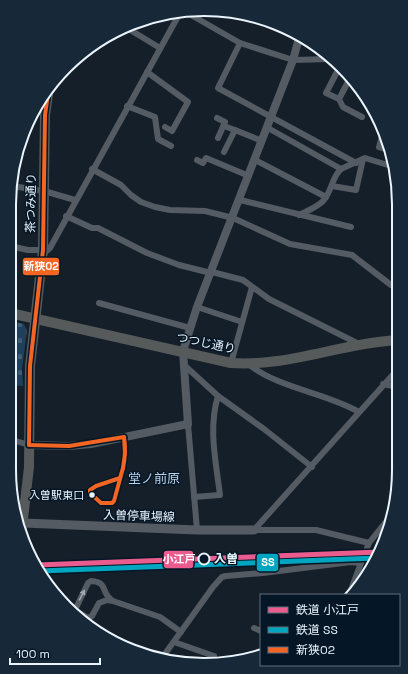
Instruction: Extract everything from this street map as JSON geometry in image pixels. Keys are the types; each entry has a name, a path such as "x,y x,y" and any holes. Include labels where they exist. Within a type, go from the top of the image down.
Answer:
{"main road":[{"name":"茶つみ通り","path":"22,516 28,485 30,445 30,366 43,252 46,102"},
{"name":"つつじ通り","path":"16,314 231,362 248,364 293,360 360,344 392,341"},
{"name":"入曽停車場線","path":"24,524 197,530 254,530"}],"street":[{"path":"191,16 240,43 293,60 323,59"},
{"path":"16,247 43,252 50,248 127,106 178,18"},
{"path":"131,30 160,48"},
{"path":"197,530 183,351 197,307 272,118 293,60 298,41"},
{"path":"240,43 218,88 356,163"},
{"path":"337,71 326,93 339,99 343,107 362,117"},
{"path":"147,72 188,102 172,131 165,127"},
{"path":"339,99 347,83"},
{"path":"127,106 155,117 158,139 171,146"},
{"path":"217,118 225,122 218,138"},
{"path":"224,126 262,141"},
{"path":"268,128 341,169"},
{"path":"224,152 235,130"},
{"path":"381,140 379,147 384,148"},
{"path":"197,160 203,163 206,158 249,176"},
{"path":"299,215 320,203 326,197 335,176 341,169 356,163 363,158"},
{"path":"363,158 388,165"},
{"path":"332,186 356,190 363,158"},
{"path":"255,160 326,197"},
{"path":"92,169 121,185 141,202 155,207 170,210 206,211 233,218 290,244 352,255 392,285"},
{"path":"17,185 75,200"},
{"path":"240,200 351,227"},
{"path":"66,216 92,228 98,228 147,253 179,265 237,278 269,299 360,344"},
{"path":"231,362 252,287"},
{"path":"99,303 190,328"},
{"path":"197,307 242,322"},
{"path":"183,364 218,396 264,429 312,467"},
{"path":"248,364 262,374 306,392 343,403 359,412"},
{"path":"254,530 312,467 392,375"},
{"path":"383,384 392,385"},
{"path":"194,497 220,495 212,427 213,413 218,396"},
{"path":"16,441 30,445 69,446 91,444 188,424"},
{"path":"354,582 369,543 384,524"},
{"path":"254,530 316,530 369,543"},
{"path":"165,654 216,584 226,576 263,574 351,562 362,563"},
{"path":"76,608 91,581 100,582 105,589 106,594 113,601"},
{"path":"88,618 92,616 105,589"},
{"path":"99,603 107,600 113,601 160,616 181,632"},
{"path":"254,628 260,631"},
{"path":"174,642 214,656 212,658"}],"green space":[{"path":"16,322 24,324 27,330 22,369 23,386 16,386"}],"rail line":[{"name":"小江戸","path":"42,565 373,552"},
{"name":"SS","path":"46,571 370,558"}],"transit line":[{"name":"新狭02","path":"29,445 30,366 43,250 45,115 47,102"},
{"name":"新狭02","path":"124,437 125,445 125,453 125,457 123,468 125,454 124,437"},
{"name":"新狭02","path":"29,445 69,446 124,437"},
{"name":"新狭02","path":"123,468 114,501 112,503 101,503 90,493 90,490 96,486 120,478 123,468"}],"place":[{"name":"入曽駅東口","path":"92,495"},
{"name":"入曽","path":"204,559"}],"district":[{"name":"堂ノ前原","path":"154,478"}]}
